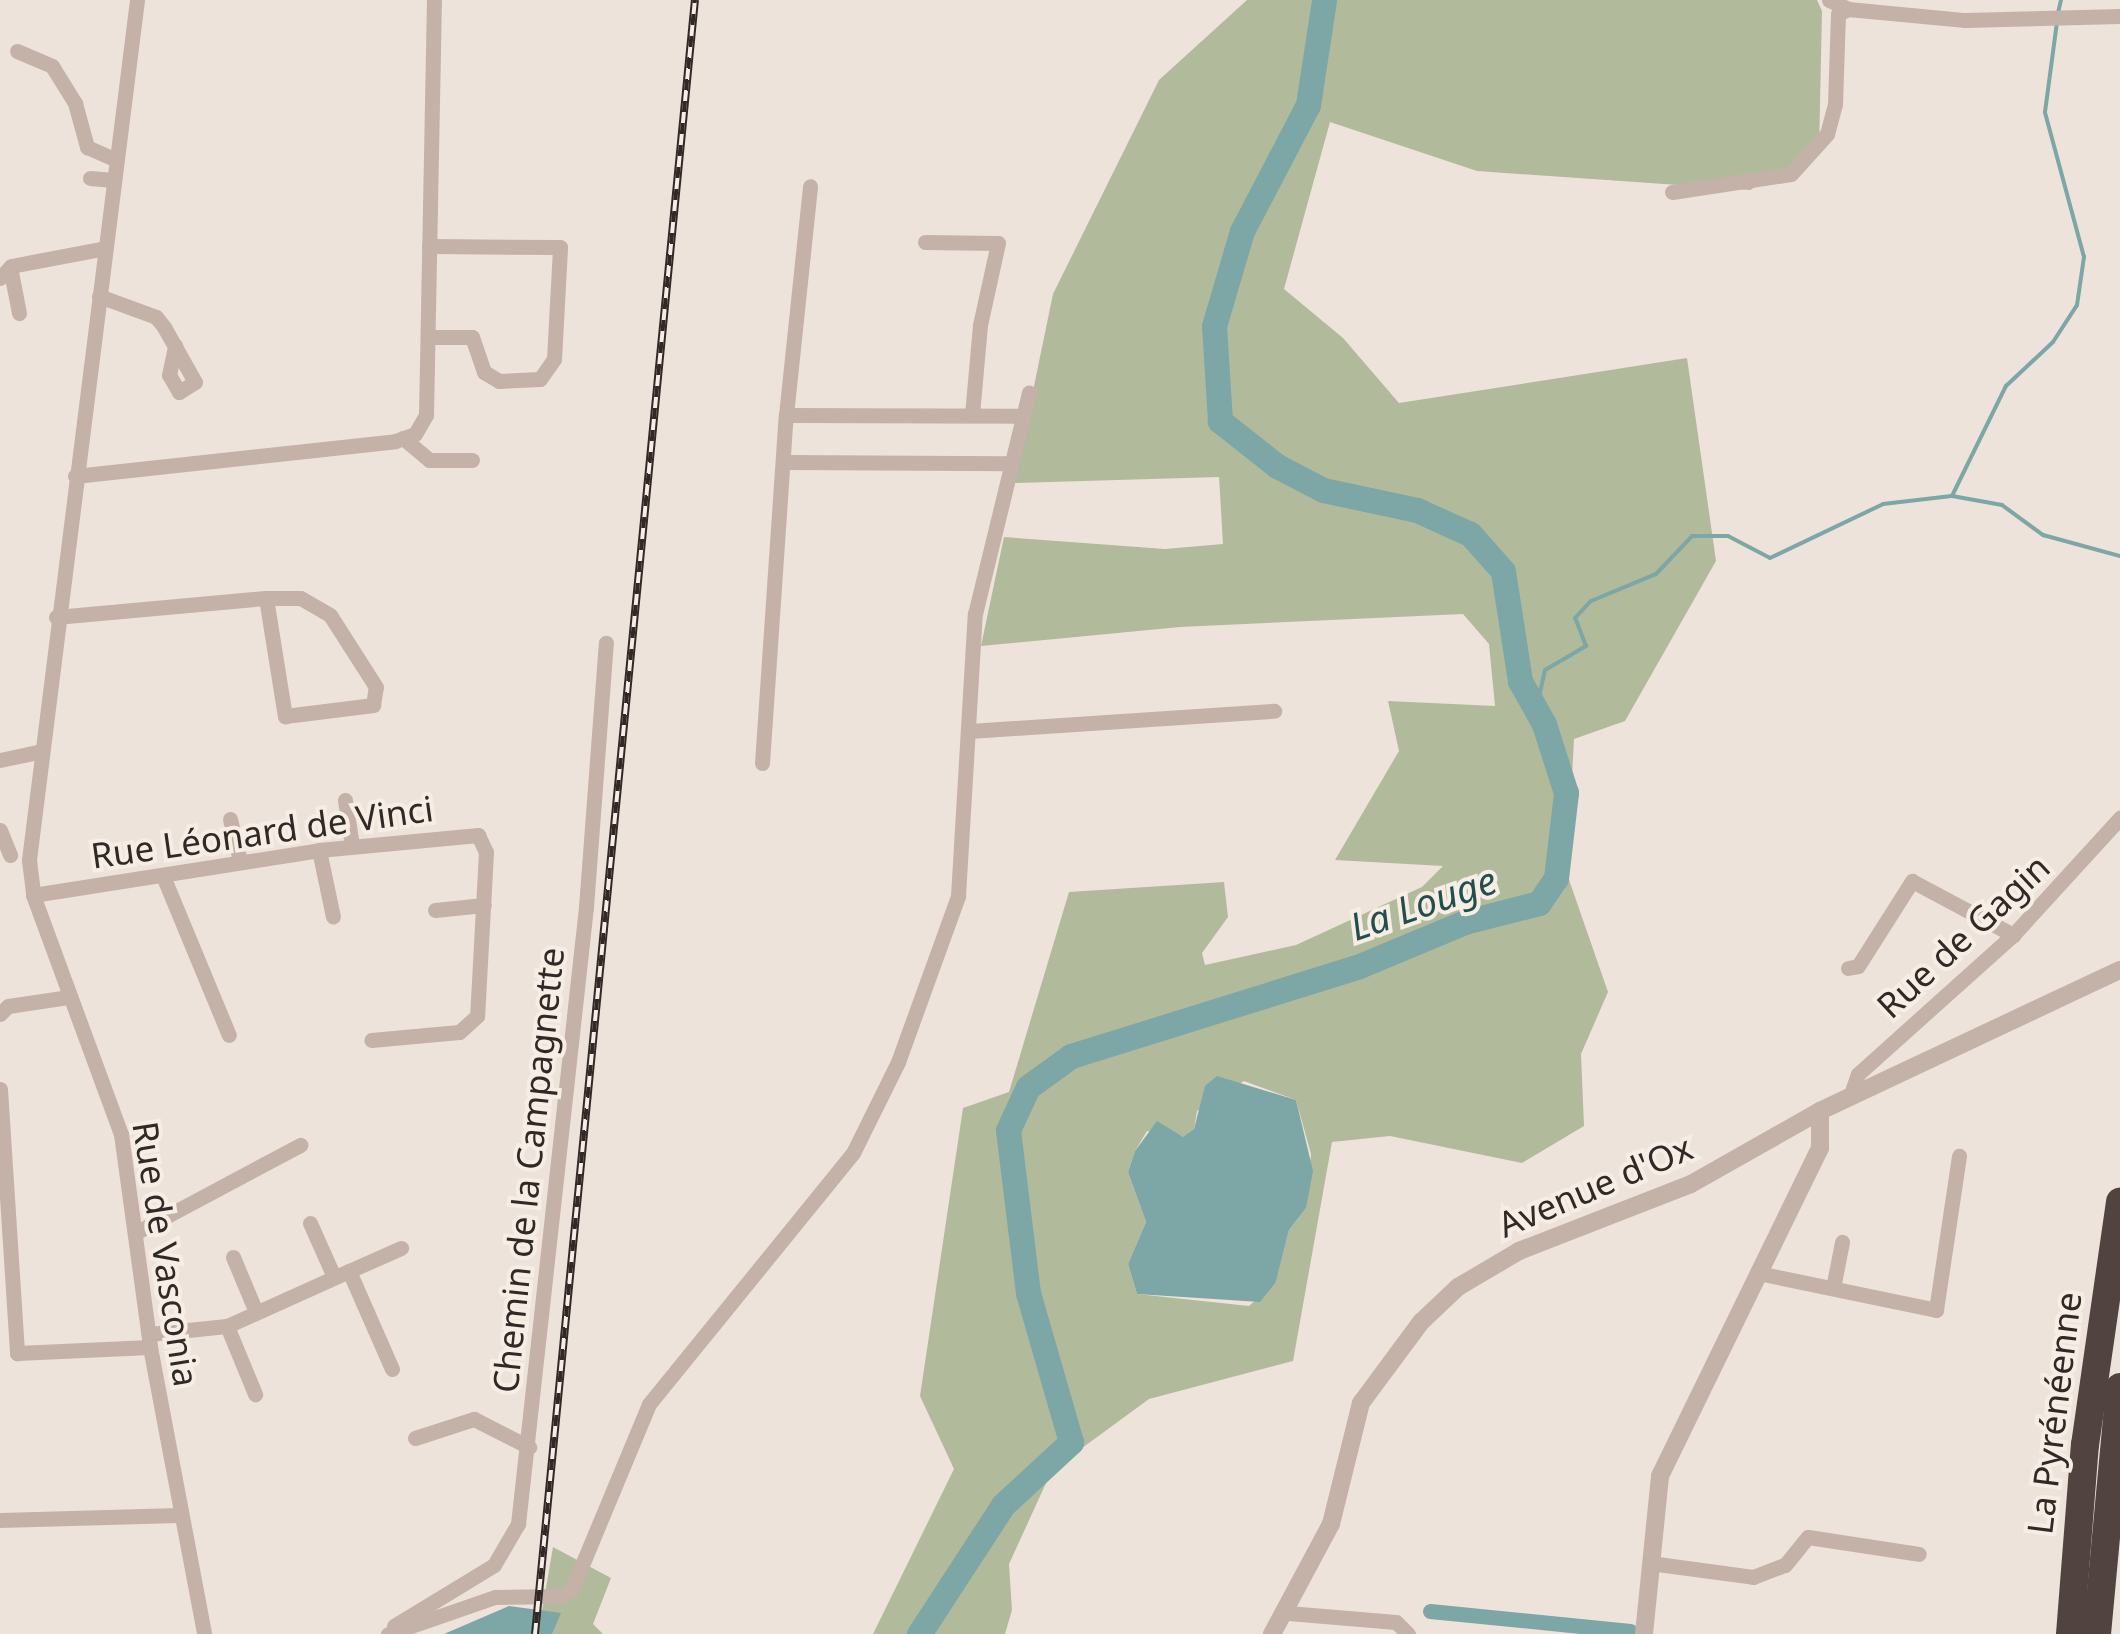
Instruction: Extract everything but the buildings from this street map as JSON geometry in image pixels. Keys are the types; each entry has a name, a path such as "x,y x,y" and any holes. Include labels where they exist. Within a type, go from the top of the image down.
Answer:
{"highway":[{"name":"La Pyrénéenne","path":"2070,1634 2085,1444 2120,1202"},
{"name":"La Pyrénéenne","path":"2098,1634 2120,1387"}],"street":[{"name":"Rue de Vasconia","path":"137,0 29,840 33,894 121,1134 139,1231 149,1340 178,1515 204,1634"},
{"path":"75,476 409,436 426,415 434,0"},
{"path":"1829,0 1848,9 1965,20 2120,16"},
{"path":"1672,192 1791,174 1827,134 1835,104 1838,14 1848,9"},
{"path":"17,51 52,66 75,103 87,147 116,160"},
{"path":"90,178 114,180"},
{"path":"762,763 786,415 810,186"},
{"path":"924,242 998,244 980,325 972,414"},
{"path":"429,246 560,247 554,359 540,379 498,381 484,372 472,337 429,337"},
{"path":"19,313 5,272 105,248"},
{"path":"99,296 156,317 175,346"},
{"path":"386,1634 495,1597 560,1596 572,1589 650,1404 853,1153 898,1062 958,896 975,614 1019,416 1029,392"},
{"path":"786,415 1019,416"},
{"path":"409,436 429,460 472,460"},
{"path":"784,462 1009,464"},
{"path":"56,617 266,598 300,598 330,615 376,687 372,705 285,716 266,598"},
{"name":"Chemin de la Campagnette","path":"386,1634 502,1558 518,1524 606,643"},
{"path":"970,731 1274,710"},
{"path":"0,760 38,752"},
{"path":"345,800 352,846"},
{"name":"Rue de Gagin","path":"1850,1096 1858,1074 2013,935 2120,818"},
{"path":"230,819 240,861"},
{"path":"0,830 10,855"},
{"name":"Rue Léonard de Vinci","path":"33,894 240,861 469,834 486,842 484,905"},
{"path":"320,850 333,917"},
{"path":"163,876 229,1035"},
{"path":"1848,968 1858,966 1912,881 2013,935"},
{"path":"372,1040 459,1032 477,1016 484,905 435,910"},
{"name":"Avenue d'Ox","path":"1272,1634 1288,1612 1332,1524 1361,1404 1446,1299 1520,1251 1691,1184 1850,1096 2120,970"},
{"path":"0,1014 8,1006 69,997"},
{"path":"0,1089 2,1229 17,1354 149,1340 227,1326 402,1248"},
{"path":"1644,1634 1660,1476 1820,1148 1820,1111"},
{"path":"139,1231 300,1145"},
{"path":"1758,1273 1936,1310 1960,1156"},
{"path":"310,1223 392,1369"},
{"path":"1833,1288 1842,1242"},
{"path":"233,1257 256,1312"},
{"path":"227,1326 255,1394"},
{"path":"415,1438 474,1418 528,1447"},
{"path":"0,1520 178,1515"},
{"path":"1650,1562 1753,1576 1784,1565 1808,1537 1919,1554"},
{"path":"1288,1612 1396,1622 1408,1634"}],"green space":[{"path":"1247,0 1817,0 1822,11 1819,152 1750,190 1477,171 1330,122 1284,289 1343,338 1399,403 1687,358 1716,561 1625,721 1574,739 1567,874 1608,992 1581,1054 1584,1126 1522,1163 1390,1136 1332,1142 1293,1361 1149,1399 1052,1470 1009,1564 1012,1610 1005,1634 873,1634 954,1469 920,1396 963,1108 1009,1092 1069,892 1224,882 1228,917 1202,953 1205,965 1296,945 1422,887 1443,866 1335,860 1399,751 1388,701 1495,706 1489,644 1463,614 1180,627 981,646 1004,537 1165,549 1223,544 1219,477 1014,483 1053,294 1159,80","holes":["1244,1081 1296,1100 1311,1154 1306,1208 1289,1230 1276,1282 1249,1306 1137,1294 1128,1264 1146,1222 1128,1172 1147,1131 1184,1137 1194,1129 1197,1111"]},
{"path":"553,1547 611,1578 593,1624 603,1634 538,1634"}],"water":[{"path":"1217,1076 1296,1100 1313,1171 1306,1208 1289,1230 1276,1282 1260,1302 1137,1294 1128,1264 1146,1222 1128,1172 1135,1151 1157,1121 1183,1137 1194,1129 1205,1086"},
{"path":"509,1606 561,1613 552,1634 444,1634"}],"waterway":[{"name":"La Louge","path":"919,1634 1003,1505 1071,1442 1028,1293 1008,1130 1028,1087 1071,1056 1357,967 1465,922 1539,903 1556,878 1566,793 1544,724 1520,681 1503,571 1470,534 1417,510 1323,490 1277,466 1220,421 1214,326 1242,231 1308,105 1324,0"},
{"path":"2058,13 2061,0"},
{"path":"1952,496 2006,386 2053,342 2077,305 2084,257 2045,112 2057,22"},
{"path":"1536,710 1545,670 1586,646 1575,618 1591,601 1656,574 1692,536 1728,536 1770,558 1883,504 1952,496 2002,505 2043,535 2120,556"},
{"path":"1430,1611 1630,1631"}],"railway":[{"path":"535,1634 695,0"}]}
